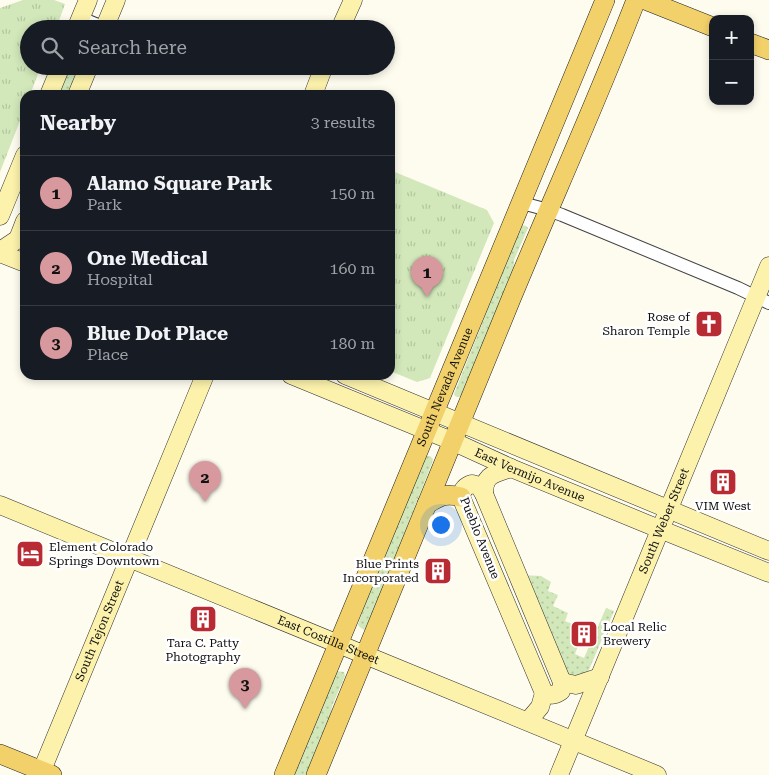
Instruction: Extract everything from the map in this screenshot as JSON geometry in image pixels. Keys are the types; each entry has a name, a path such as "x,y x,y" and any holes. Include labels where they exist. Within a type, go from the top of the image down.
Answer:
{"main road":[{"name":"South Nevada Avenue","path":"284,775 605,0"},
{"path":"316,775 452,441 636,0"},
{"path":"645,0 709,25"},
{"path":"754,44 769,50"},
{"path":"427,504 441,495 461,497"},
{"path":"0,754 45,774"}],"street":[{"path":"79,20 88,0"},
{"path":"107,20 116,0"},
{"path":"344,20 353,0"},
{"path":"51,90 57,75"},
{"path":"79,90 85,75"},
{"path":"315,90 321,75"},
{"path":"0,216 20,167"},
{"path":"522,203 548,210 738,288 762,300"},
{"path":"0,252 18,239 20,234"},
{"path":"0,252 20,261"},
{"name":"South Weber Street","path":"560,775 669,509 762,300 769,266"},
{"name":"South Tejon Street","path":"45,774 203,380"},
{"name":"East Vermijo Avenue","path":"303,380 769,573"},
{"name":"East Vermijo Avenue","path":"357,380 769,550"},
{"path":"484,494 484,484 489,477 512,468"},
{"name":"Pueblo Avenue","path":"544,693 461,497 464,488 468,485 479,486 484,494 562,682"},
{"name":"East Costilla Street","path":"0,504 574,740 642,773"},
{"path":"528,721 540,707 544,693 551,696 561,691 562,682 576,685 600,677"}],"green space":[{"path":"23,0 54,0 65,4 59,20 20,20 20,75 38,75 32,90 20,90 20,121 0,172 0,8"},
{"path":"63,75 78,75 72,90 57,90"},
{"path":"395,172 487,210 494,223 430,378 417,382 395,373"},
{"path":"521,225 528,228 514,260 513,277 462,396 455,396 454,394 484,319 487,301"},
{"path":"424,456 430,456 433,459 432,463 369,627 364,630 358,625 368,595"},
{"path":"522,575 541,576 551,582 548,591 558,595 553,606 568,613 565,621 577,626 570,643 578,646 575,654 584,658 606,608 614,611 585,678 566,678"},
{"path":"336,671 344,672 345,676 332,706 330,722 309,775 291,775"}],"place":[{"name":"Alamo Square Park","path":"427,297"},
{"name":"Rose of Sharon Temple","path":"709,324"},
{"name":"VIM West","path":"723,482"},
{"name":"One Medical","path":"205,502"},
{"name":"Element Colorado Springs Downtown","path":"30,554"},
{"name":"Blue Prints Incorporated","path":"438,571"},
{"name":"Tara C. Patty Photography","path":"203,619"},
{"name":"Local Relic Brewery","path":"584,634"},
{"name":"Blue Dot Place","path":"245,709"}]}
